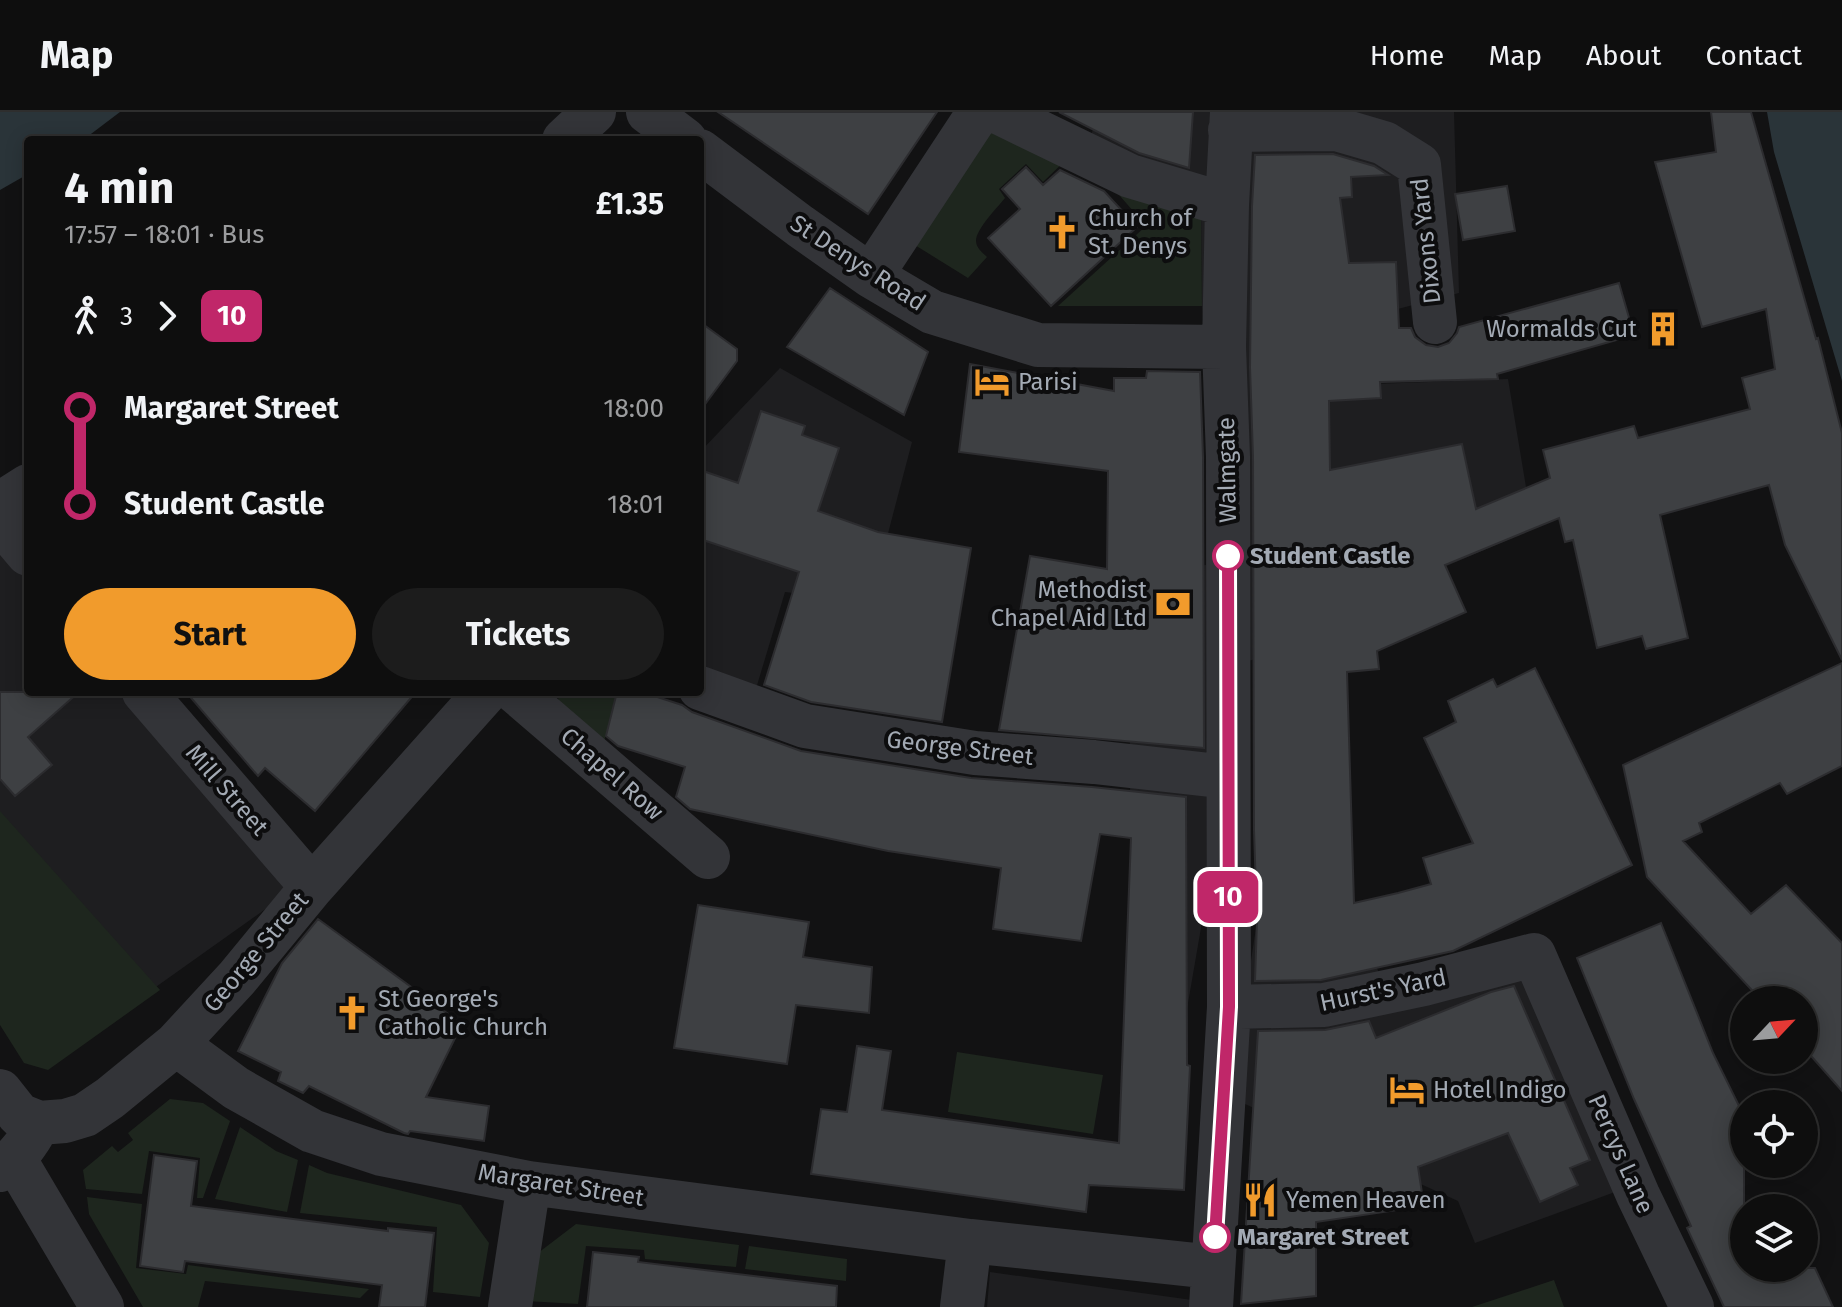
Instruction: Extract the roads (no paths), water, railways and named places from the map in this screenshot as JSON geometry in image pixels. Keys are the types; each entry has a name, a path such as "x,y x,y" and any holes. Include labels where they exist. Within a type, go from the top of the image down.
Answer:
{"street":[{"path":"568,136 594,112"},
{"path":"648,112 680,136"},
{"path":"871,276 979,112"},
{"path":"998,112 1130,176 1227,205"},
{"name":"Walmgate","path":"1212,1287 1229,1007 1228,457 1224,347 1231,121"},
{"name":"Dixons Yard","path":"1231,121 1336,129 1384,143 1419,165 1435,322"},
{"name":"St Denys Road","path":"704,154 871,276 932,312 1038,345 1224,347"},
{"path":"0,504 24,489"},
{"path":"0,521 24,549"},
{"name":"George Street","path":"704,689 805,726 975,753 1228,777"},
{"name":"Mill Street","path":"147,696 312,887"},
{"name":"George Street","path":"39,1123 65,1121 85,1115 176,1044 482,696"},
{"name":"Chapel Row","path":"521,696 708,857"},
{"name":"Hurst's Yard","path":"1229,1007 1324,1005 1424,984 1534,955"},
{"name":"Percys Lane","path":"1534,955 1638,1195 1692,1307"},
{"name":"Margaret Street","path":"176,1044 236,1088 312,1131 381,1154 529,1183 970,1241 1212,1287"},
{"path":"0,1091 19,1115 39,1123 27,1144 7,1165 102,1307"},
{"path":"510,1307 529,1183"},
{"path":"962,1307 970,1241"}],"place":[{"name":"Church of St. Denys","path":"1062,232"},
{"name":"Wormalds Cut","path":"1663,329"},
{"name":"Parisi","path":"992,382"},
{"name":"Student Castle","path":"1228,556"},
{"name":"Methodist Chapel Aid Ltd","path":"1173,604"},
{"name":"St George's Catholic Church","path":"352,1013"},
{"name":"Hotel Indigo","path":"1407,1090"},
{"name":"Yemen Heaven","path":"1260,1200"},
{"name":"Margaret Street","path":"1215,1237"}]}
